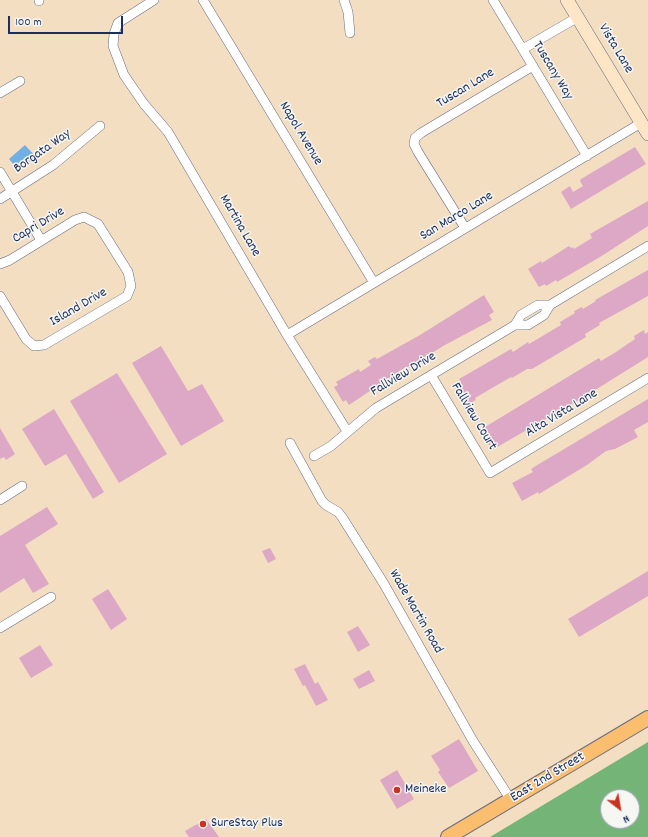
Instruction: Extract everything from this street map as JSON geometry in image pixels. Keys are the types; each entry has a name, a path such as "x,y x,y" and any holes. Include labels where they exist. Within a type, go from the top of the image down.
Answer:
{"main road":[{"name":"East 2nd Street","path":"448,837 648,718"}],"street":[{"name":"Martina Lane","path":"154,0 118,23 114,34 113,46 124,75 144,104 168,132 287,334 347,432"},
{"name":"Napol Avenue","path":"203,0 374,283"},
{"path":"344,0 348,12 350,33"},
{"name":"Tuscany Way","path":"493,0 587,156"},
{"name":"Vista Lane","path":"567,0 645,129"},
{"path":"522,49 578,17"},
{"name":"Tuscan Lane","path":"465,228 418,152 414,144 415,138 421,132 533,66"},
{"path":"0,93 20,82"},
{"name":"Borgata Way","path":"0,199 54,165 100,126"},
{"name":"San Marco Lane","path":"287,334 587,156 645,129"},
{"path":"0,172 41,240"},
{"name":"Capri Drive","path":"0,264 10,260 41,240 84,216 98,224 128,272 131,286 127,296"},
{"name":"Fallview Drive","path":"314,456 331,446 376,408 515,325 521,316 538,305 550,305 648,246"},
{"name":"Island Drive","path":"0,296 26,339 34,346 44,345 127,296"},
{"name":"Fallview Court","path":"431,375 490,473"},
{"name":"Alta Vista Lane","path":"490,473 648,378"},
{"name":"Wade Martin Road","path":"290,443 322,501 342,517 380,578 473,741 511,800"},
{"path":"0,500 22,486"},
{"path":"0,628 51,598"}],"green space":[{"path":"648,742 648,837 490,837"}],"water":[{"path":"25,145 36,157 30,162 26,157 15,166 9,159"}],"building":[{"path":"635,147 646,164 571,209 561,192 570,186 573,192 583,186 580,181 581,179"},
{"path":"648,201 648,226 600,257 557,282 556,280 546,286 545,284 539,287 528,269 541,261 542,263 569,246 571,248 573,247 574,249 592,238 590,234"},
{"path":"648,270 648,296 599,323 600,325 585,334 586,337 532,369 527,369 512,378 511,377 466,405 454,386 461,382 459,379 511,349 513,352 528,342 529,344 561,325 560,322 575,313 574,311 582,307 583,309 596,301 595,300"},
{"path":"484,295 494,312 489,315 492,320 443,346 412,366 406,367 349,405 346,400 343,402 334,387 338,385 336,382 359,369 360,372 371,365 368,361 375,357 377,359 420,335"},
{"path":"644,330 645,334 648,332 648,357 584,397 492,450 480,430 599,358 601,361 616,352 635,339 634,336"},
{"path":"161,346 188,391 202,384 224,421 181,446 132,363"},
{"path":"117,373 167,454 119,483 70,401"},
{"path":"648,399 648,422 634,430 638,437 615,449 606,451 587,465 539,494 538,492 522,501 512,483 533,472 531,469 539,464"},
{"path":"54,409 104,492 93,499 66,454 45,466 22,429"},
{"path":"0,428 15,454 6,460 4,457 0,459"},
{"path":"47,507 58,524 25,545 49,584 33,593 24,578 0,593 0,536"},
{"path":"270,548 276,559 268,563 262,551"},
{"path":"648,571 648,596 579,637 568,619"},
{"path":"108,589 127,619 111,630 92,599"},
{"path":"358,626 370,645 358,652 347,632"},
{"path":"40,645 53,665 31,678 19,658"},
{"path":"305,664 315,684 318,682 328,700 316,706 305,685 303,686 294,669"},
{"path":"369,670 375,681 359,689 353,679"},
{"path":"459,739 478,771 449,788 438,772 440,770 431,756"},
{"name":"Meineke","path":"397,770 414,799 397,809 380,780"},
{"name":"SureStay Plus","path":"206,819 219,837 189,837 185,831"}],"place":[{"name":"Meineke","path":"397,790"},
{"name":"SureStay Plus","path":"203,824"}]}
